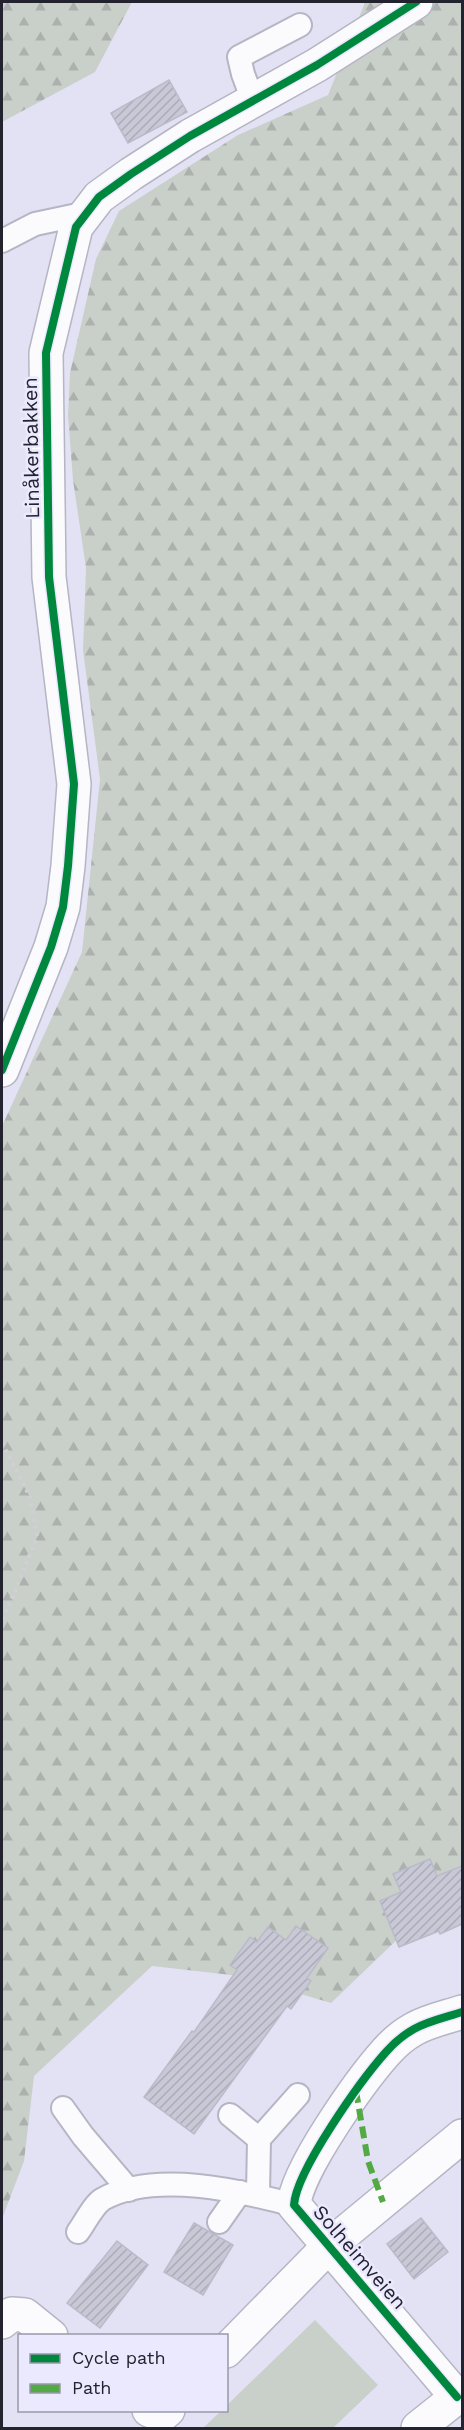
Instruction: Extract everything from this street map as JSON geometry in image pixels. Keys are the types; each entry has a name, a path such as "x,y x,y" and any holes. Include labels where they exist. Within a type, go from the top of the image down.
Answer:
{"street":[{"name":"Linåkerbakken","path":"2,1070 51,947 63,907 68,866 74,784 49,577 46,353 76,227 99,197 131,174 190,136 317,65 416,2"},
{"name":"Solheimveien","path":"418,2428 460,2395 294,2205 298,2186 315,2154 365,2078 387,2050 415,2028 462,2012"},
{"name":"Solheimveien","path":"228,2349 329,2246 462,2136"},
{"path":"2,2322 12,2314 25,2315 49,2334"}],"lane":[{"path":"254,101 239,57 300,25"},
{"path":"2,241 35,224 87,213"},
{"path":"219,2222 249,2194 259,2139 298,2095"},
{"path":"63,2108 83,2136 129,2190"},
{"path":"230,2115 259,2139"},
{"path":"78,2232 102,2200 129,2190 188,2184 249,2194 294,2205"}],"path":[{"path":"2,1443 30,1497 37,1537 2,1622"}],"green space":[{"path":"2,2 132,2 95,72 2,122"},
{"path":"364,2 462,2 462,1905 428,1910 331,2003 240,1976 152,1966 34,2076 24,2161 2,2219 2,1126 82,952 100,779 83,650 86,568 73,480 68,415 70,373 96,259 119,211 238,135 328,95"},
{"path":"315,2320 378,2385 333,2428 203,2428 220,2412 228,2412 228,2404"}],"building":[{"path":"169,80 187,112 128,143 111,113"},
{"path":"430,1859 437,1876 462,1866 462,1924 440,1934 439,1931 399,1947 380,1901 401,1892 393,1874"},
{"path":"296,1926 328,1948 307,1978 311,1981 291,2009 287,2006 194,2134 144,2097 192,2031 194,2032 237,1970 230,1965 250,1937 257,1942 268,1927 286,1940"},
{"path":"421,2218 448,2252 414,2279 387,2244"},
{"path":"194,2223 233,2245 203,2295 164,2272"},
{"path":"117,2241 148,2265 100,2328 67,2303"}],"marked path":[{"path":"356,2091 368,2161 383,2202"}],"cycle path":[{"path":"2,1070 51,947 63,907 68,866 74,784 49,577 46,353 76,227 99,197 131,174 190,136 317,65 416,2"},
{"path":"457,2397 294,2205 298,2190 317,2149 346,2104 386,2052 414,2029 431,2021 462,2012"}]}
